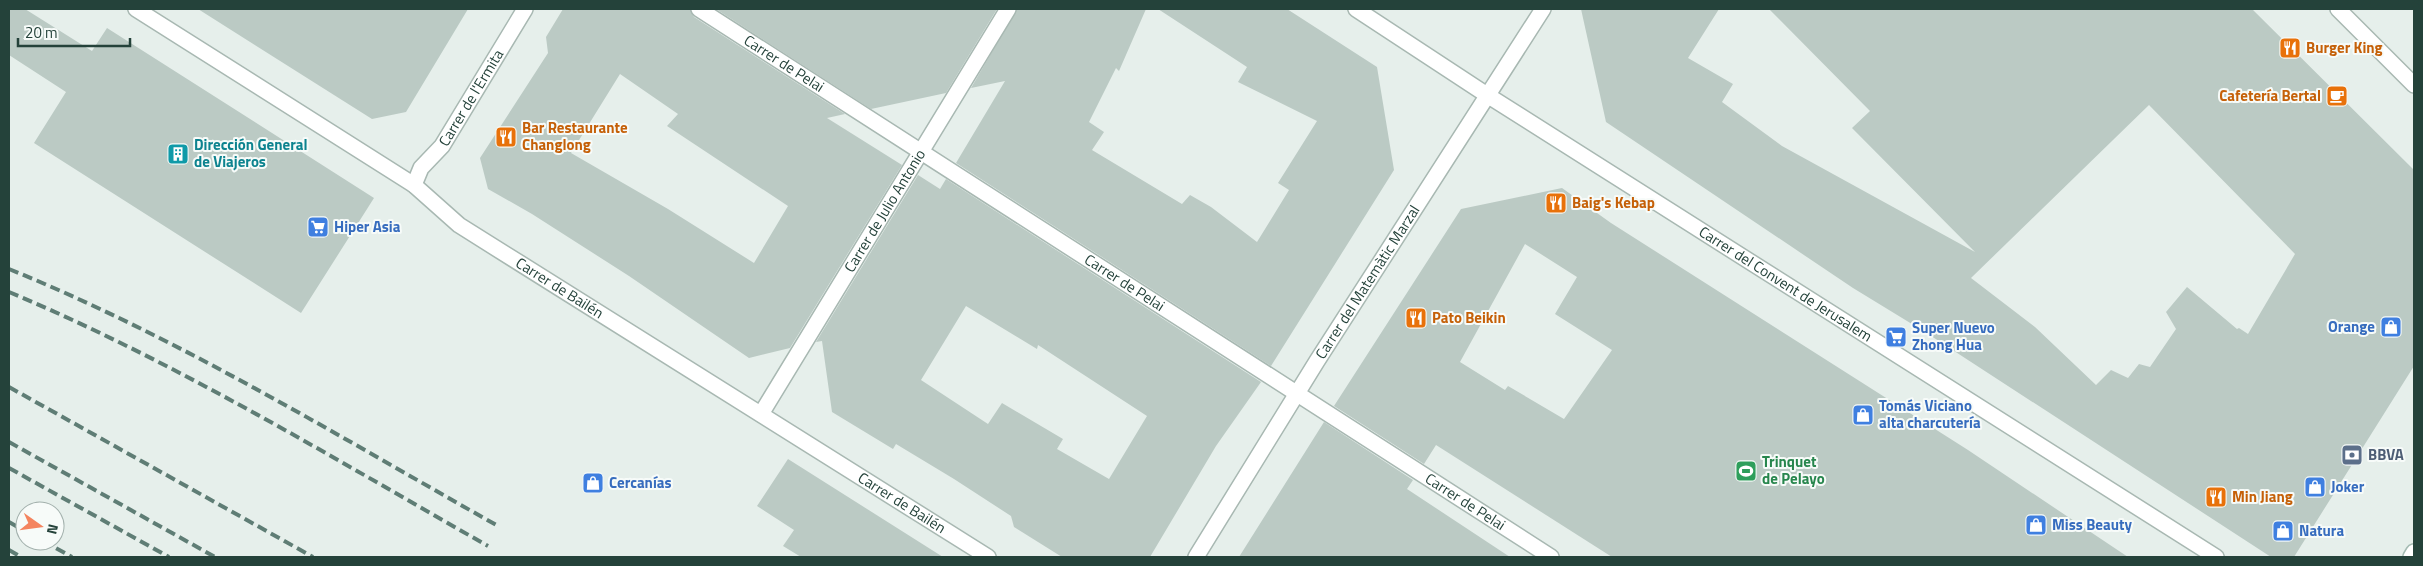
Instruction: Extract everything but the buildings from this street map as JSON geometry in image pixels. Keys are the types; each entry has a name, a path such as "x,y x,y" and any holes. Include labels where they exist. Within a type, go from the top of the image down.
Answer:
{"street":[{"name":"Carrer de Bailén","path":"136,9 414,185 460,225 988,557"},
{"name":"Carrer de l'Ermita","path":"414,185 421,168 442,146 525,9"},
{"name":"Carrer de Pelai","path":"699,9 1550,557"},
{"name":"Carrer de Julio Antonio","path":"761,414 1008,9"},
{"name":"Carrer del Convent de Jerusalem","path":"1356,9 1487,95 2216,557"},
{"name":"Carrer del Matemàtic Marzal","path":"1196,557 1295,394 1543,9"},
{"path":"2338,9 2414,85"},
{"path":"2411,557 2414,552"}],"railway":[{"path":"9,269 72,296 196,357 318,423 498,526"},
{"path":"9,292 71,319 193,380 488,546"},
{"path":"9,387 313,557"},
{"path":"9,442 215,557"},
{"path":"9,468 169,557"},
{"path":"9,522 15,525"},
{"path":"9,550 21,557"},
{"path":"61,551 72,557"}],"place":[{"name":"Burger King","path":"2290,48"},
{"name":"Cafetería Bertal","path":"2337,96"},
{"name":"Bar Restaurante Changlong","path":"506,137"},
{"name":"Dirección General de Viajeros","path":"178,154"},
{"name":"Baig's Kebap","path":"1556,203"},
{"name":"Hiper Asia","path":"318,227"},
{"name":"Pato Beikin","path":"1416,318"},
{"name":"Orange","path":"2391,327"},
{"name":"Super Nuevo Zhong Hua","path":"1896,337"},
{"name":"Tomás Viciano alta charcutería","path":"1863,415"},
{"name":"BBVA","path":"2352,455"},
{"name":"Trinquet de Pelayo","path":"1746,471"},
{"name":"Cercanías","path":"593,483"},
{"name":"Joker","path":"2315,487"},
{"name":"Min Jiang","path":"2216,497"},
{"name":"Miss Beauty","path":"2036,525"},
{"name":"Natura","path":"2283,531"}]}
